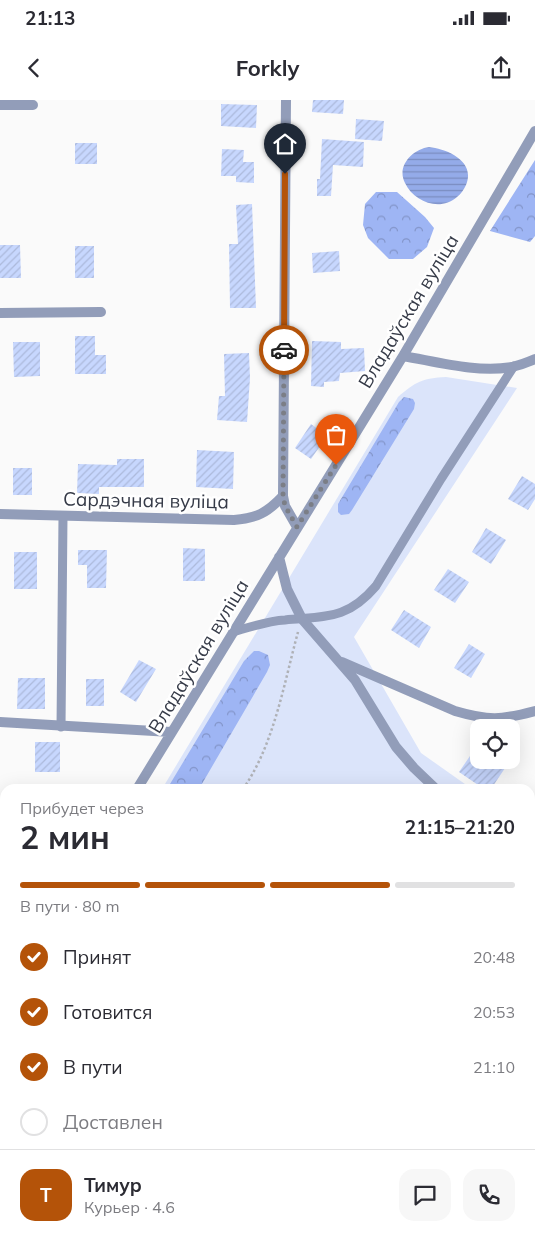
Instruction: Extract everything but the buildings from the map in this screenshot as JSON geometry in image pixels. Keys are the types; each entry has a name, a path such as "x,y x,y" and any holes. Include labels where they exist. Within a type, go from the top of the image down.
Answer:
{"street":[{"path":"286,100 283,496 285,506 297,527"},
{"path":"0,105 33,105"},
{"name":"Владаўская вуліца","path":"140,784 403,356 535,131"},
{"path":"0,313 101,312"},
{"path":"403,356 474,368 493,369 514,366 535,359"},
{"name":"Сардэчная вуліца","path":"0,514 234,520 263,514 283,496"},
{"path":"279,556 287,589 302,619 355,680 396,747 431,784"},
{"path":"339,660 454,711 472,716 489,719 507,718 535,711"},
{"path":"0,722 172,732"}],"lane":[{"path":"233,632 267,622 332,616 344,612 366,598 376,586 440,480 514,366"},
{"path":"61,727 63,516"}],"path":[{"path":"246,784 260,760 269,736 302,619"}],"shaded area":[{"path":"429,147 444,150 458,158 467,169 468,177 462,191 458,196 443,204 428,203 421,200 409,190 403,177 404,165 408,159 417,151"},
{"path":"446,377 517,388 354,637 421,753 465,784 165,784 398,397 409,388 431,378"}],"green space":[{"path":"535,160 535,236 530,242 490,231"},
{"path":"376,192 397,192 425,217 434,228 427,247 413,259 389,259 368,238 363,225 365,204"},
{"path":"404,397 413,399 415,403 414,409 352,510 349,514 341,515 338,512 338,504 399,402"},
{"path":"254,651 259,651 268,655 270,665 202,784 170,784 244,661"}],"way so far":[{"path":"284,350 283,496 285,506 297,527 336,465"}],"route":[{"path":"284,350 285,174"}]}
